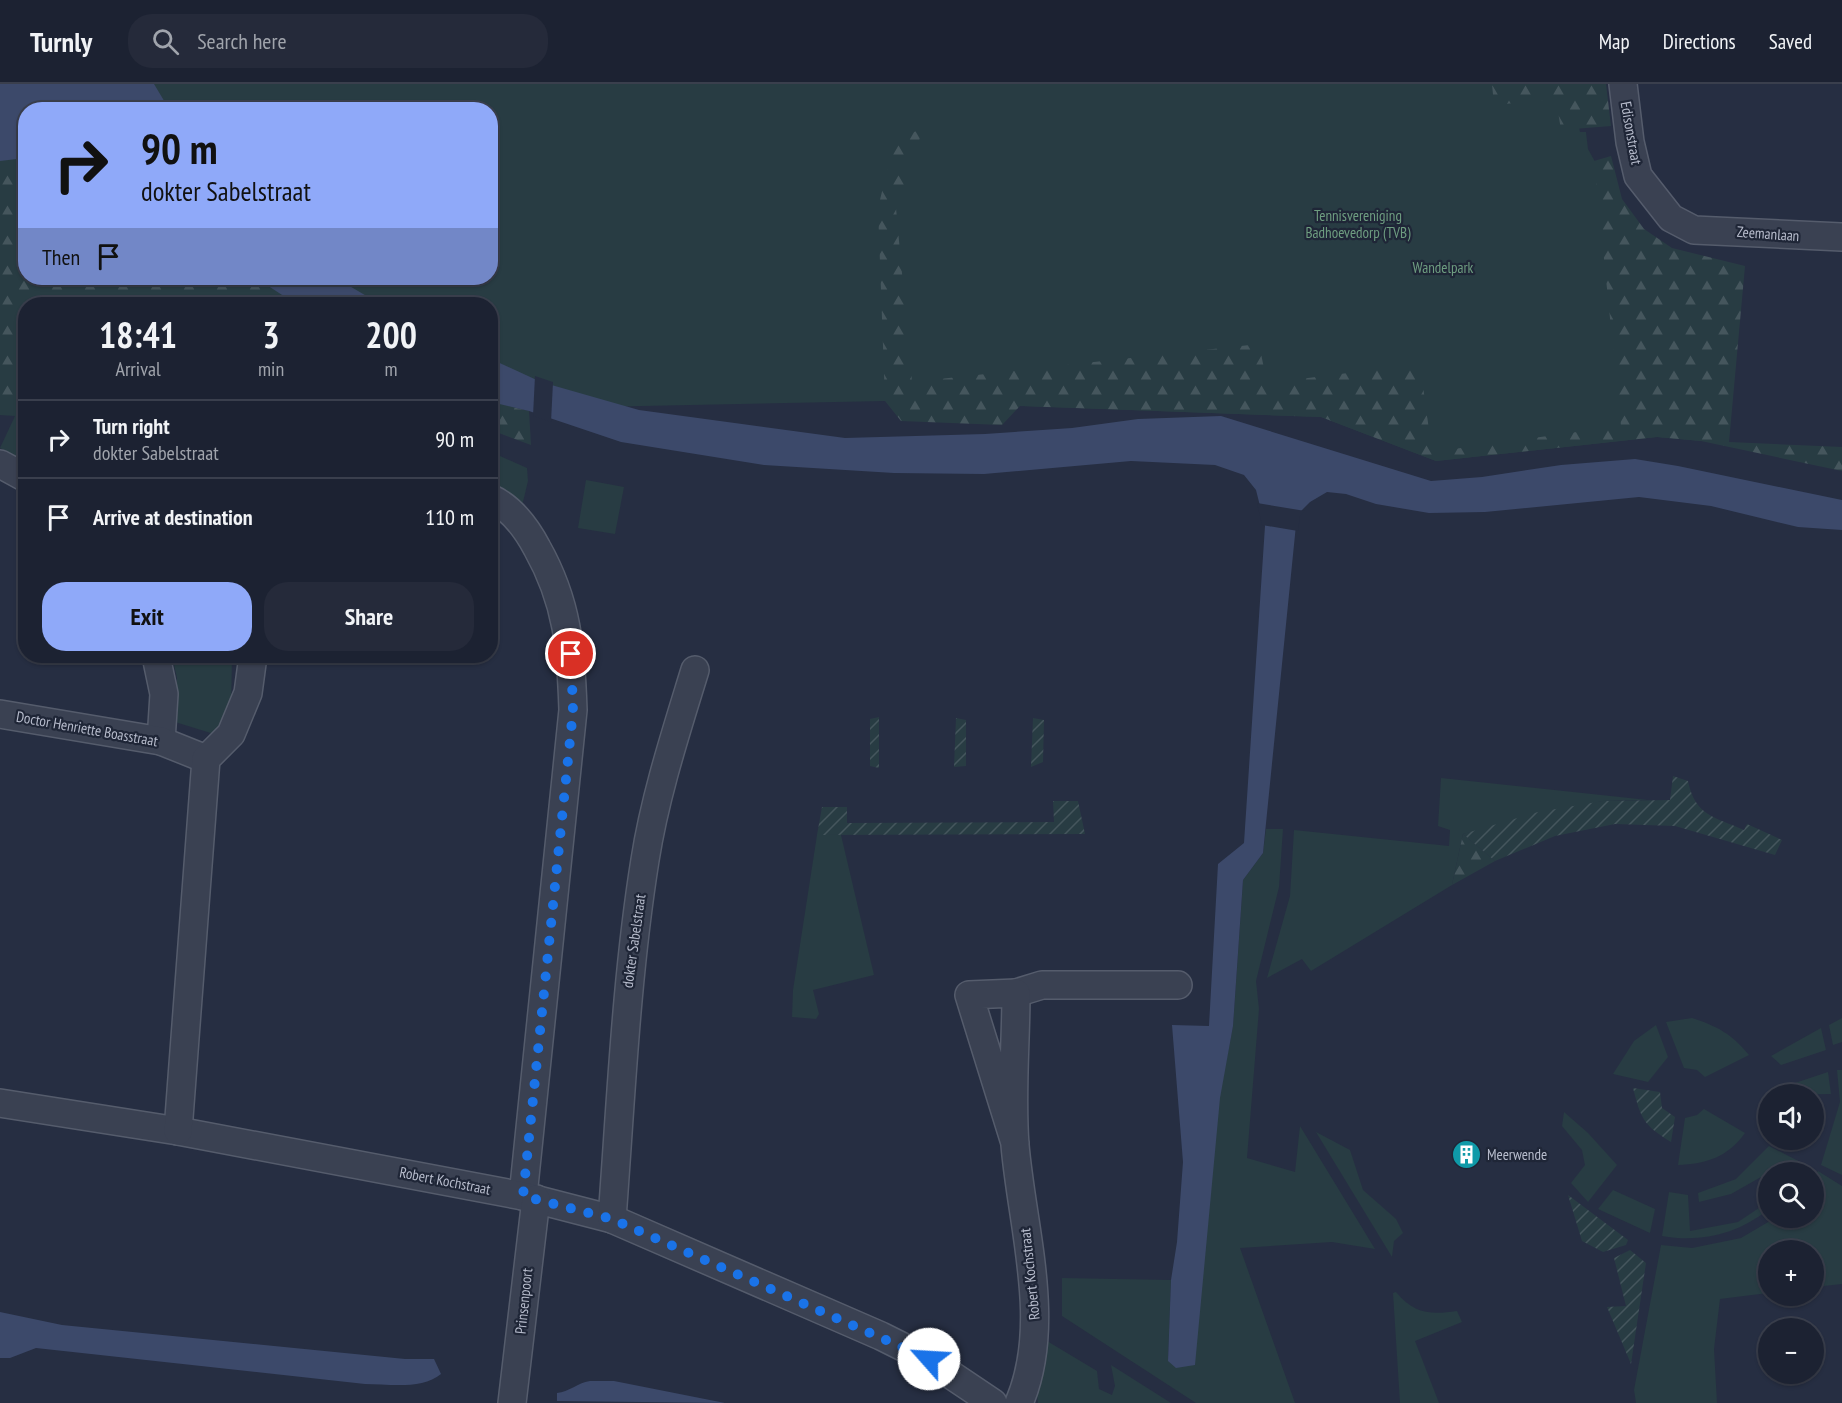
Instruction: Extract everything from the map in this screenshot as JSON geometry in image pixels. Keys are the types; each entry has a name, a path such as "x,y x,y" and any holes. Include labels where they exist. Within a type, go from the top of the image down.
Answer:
{"street":[{"name":"Edisonstraat","path":"1623,84 1630,142 1638,176 1671,218 1694,230"},
{"name":"Zeemanlaan","path":"1694,230 1842,237"},
{"path":"0,464 18,474"},
{"path":"498,504 525,525 554,578 571,654 573,711 530,1198"},
{"path":"157,663 164,694 161,741"},
{"path":"178,1131 206,759 231,734 248,693 252,663"},
{"name":"dokter Sabelstraat","path":"612,1219 626,1003 645,858 672,745 695,670"},
{"name":"Doctor Henriette Boasstraat","path":"0,714 161,741 206,759"},
{"name":"Robert Kochstraat","path":"1015,1143 969,995 1016,993 1042,985 1178,985"},
{"name":"Robert Kochstraat","path":"1016,993 1015,1143 1036,1325 1032,1359 1019,1403"},
{"name":"Robert Kochstraat","path":"0,1103 178,1131 530,1198 612,1219 929,1359 993,1403"},
{"name":"Prinsenpoort","path":"512,1403 530,1198"}],"green space":[{"name":"Wandelpark","path":"0,84 1571,84 1580,132 1586,132 1588,149 1639,241 1701,441 1657,437 1436,461 1321,417 885,401 498,409 498,297 18,297 18,457 0,448 15,416 0,415"},
{"path":"1492,84 1606,84 1611,126 1561,130 1556,99 1494,105"},
{"path":"923,129 896,208 912,382 1259,344 1267,383 1420,364 1432,452 1621,426 1594,161 1611,156 1622,199 1644,229 1672,248 1745,266 1729,442 1842,447 1842,471 1701,441 1657,437 1436,461 1321,417 1020,406 1002,425 901,421 885,401 878,208 895,138"},
{"path":"18,158 18,285 267,285 285,297 18,297 18,409 0,409 0,161"},
{"path":"498,404 529,411 531,445 498,433"},
{"path":"498,455 527,468 528,481 522,506 498,488"},
{"path":"586,480 624,487 615,534 578,528"},
{"path":"174,663 232,663 231,711 214,734 175,722 177,678"},
{"path":"879,717 879,768 870,766 870,719"},
{"path":"956,718 966,720 966,766 954,767"},
{"path":"1033,718 1044,720 1043,762 1031,767"},
{"path":"1673,776 1688,781 1696,802 1708,814 1744,830 1747,824 1782,840 1775,855 1675,826 1615,824 1555,836 1495,861 1463,834 1538,812 1603,801 1670,800"},
{"path":"1441,778 1648,800 1603,801 1463,834 1452,885 1311,971 1302,959 1267,978 1290,896 1294,830 1449,846 1450,830 1438,826"},
{"path":"1053,801 1078,801 1085,834 817,835 822,807 847,807 847,823 1054,822"},
{"path":"1266,829 1283,829 1279,887 1256,981 1259,1009 1247,1158 1295,1172 1300,1126 1375,1249 1332,1242 1240,1248 1295,1403 1196,1403 1062,1316 1062,1278 1171,1280 1168,1361 1233,1026 1243,880 1263,853"},
{"path":"1463,834 1495,861 1452,885"},
{"path":"817,835 841,835 874,975 813,990 819,1014 816,1019 792,1017 793,990"},
{"path":"1692,1018 1724,1032 1749,1055 1705,1077 1697,1070 1684,1068 1666,1022"},
{"path":"1842,1018 1842,1042 1833,1045 1829,1025"},
{"path":"1656,1025 1668,1057 1648,1082 1613,1074 1634,1041"},
{"path":"1821,1028 1826,1050 1781,1065 1771,1056"},
{"path":"1837,1070 1842,1070 1842,1175 1824,1166 1824,1162 1822,1162 1840,1102"},
{"path":"1828,1072 1831,1094 1824,1094 1824,1084 1792,1084"},
{"path":"1633,1088 1660,1092 1662,1108 1675,1117 1671,1142 1654,1131 1644,1120"},
{"path":"1704,1109 1745,1133 1731,1148 1716,1158 1678,1165 1685,1118 1697,1115"},
{"path":"1564,1112 1588,1133 1617,1165 1588,1202 1571,1183 1585,1165 1582,1150 1562,1126"},
{"path":"1316,1132 1350,1150 1363,1190 1396,1219 1403,1233 1394,1241 1392,1257"},
{"path":"1765,1150 1777,1150 1800,1162 1758,1162 1758,1179 1731,1194 1699,1202 1698,1193 1736,1179"},
{"path":"1824,1175 1842,1186 1842,1284 1824,1286 1824,1240 1758,1240 1758,1294 1720,1299 1714,1349 1717,1403 1636,1403 1634,1390 1661,1245 1692,1248 1741,1238 1758,1228 1824,1228"},
{"path":"1613,1190 1655,1209 1650,1233 1598,1209"},
{"path":"1669,1192 1688,1195 1690,1231 1738,1222 1758,1209 1756,1218 1718,1235 1691,1238 1662,1236"},
{"path":"1568,1195 1628,1240 1626,1245 1603,1252 1582,1241"},
{"path":"1630,1250 1646,1263 1631,1364 1607,1307 1626,1306 1614,1258"},
{"path":"1396,1292 1416,1309 1431,1313 1457,1311 1462,1322 1415,1341 1439,1403 1400,1403 1393,1293"},
{"path":"1047,1341 1097,1371 1099,1389 1112,1395 1115,1386 1111,1365 1171,1403 1038,1403 1037,1395"}],"water":[{"path":"0,84 154,84 165,102 18,102 18,159 0,161"},
{"path":"267,285 348,285 368,297 285,297"},
{"path":"498,362 541,382 639,410 845,438 985,434 1072,428 1138,419 1221,416 1431,481 1482,477 1561,465 1635,459 1842,500 1842,530 1798,527 1711,506 1639,497 1485,512 1429,513 1376,504 1346,494 1327,492 1310,502 1297,515 1263,853 1243,880 1233,1026 1220,1098 1195,1365 1176,1368 1168,1361 1171,1280 1177,1242 1183,1162 1172,1025 1209,1026 1218,864 1244,843 1265,526 1256,490 1244,475 1215,465 1131,461 984,474 894,473 764,465 621,442 529,411 498,404"},
{"path":"0,1312 62,1325 405,1359 434,1359 441,1374 415,1384 365,1384 36,1348 10,1358 0,1358"},
{"path":"590,1381 614,1381 725,1403 557,1401 557,1393"}],"pier":[{"path":"535,376 553,382 551,422 533,416"},
{"path":"1257,503 1305,511 1300,516 1298,531 1262,525"}],"place":[{"name":"Meerwende","path":"1466,1155"}],"route":[{"path":"571,654 573,711 536,1049 523,1196 612,1219 929,1359"}],"park label":[{"name":"Tennisvereniging Badhoevedorp (TVB)","path":"1358,224"}]}
